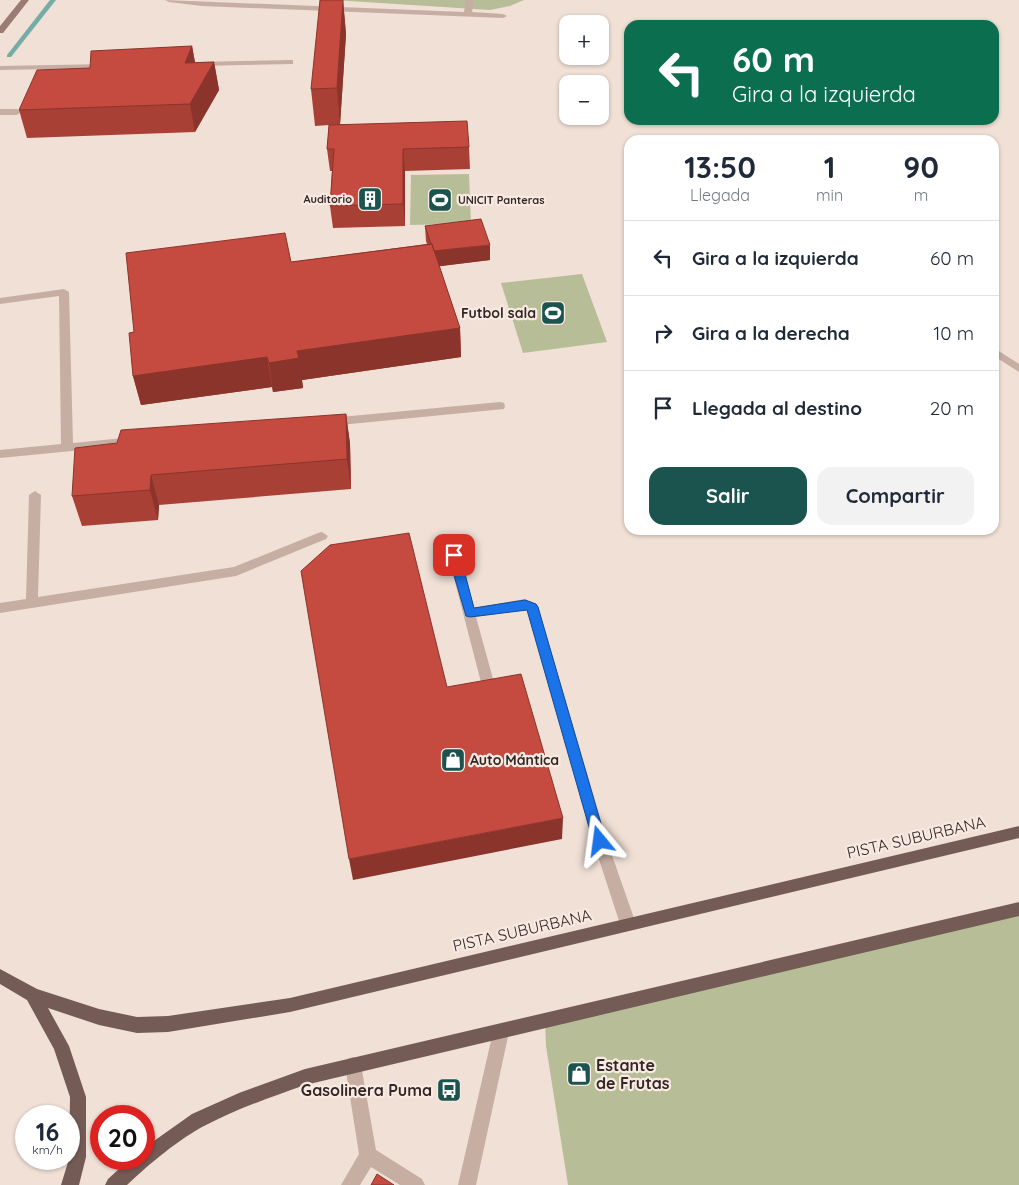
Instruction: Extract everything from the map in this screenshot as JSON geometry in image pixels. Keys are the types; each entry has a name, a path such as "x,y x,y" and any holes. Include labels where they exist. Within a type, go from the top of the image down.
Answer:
{"main road":[{"path":"0,31 25,0"},
{"name":"PISTA SUBURBANA","path":"0,976 33,995 118,1022 168,1024 290,1005 1019,832"},
{"path":"155,1150 198,1120 239,1101 305,1076 502,1032 1019,909"},
{"path":"33,995 61,1046 78,1097 77,1158 70,1185"},
{"path":"114,1185 130,1170"}],"street":[{"path":"174,0 247,2 503,16"},
{"path":"468,14 470,0"},
{"path":"183,64 290,62"},
{"path":"0,68 115,65"},
{"path":"0,112 16,112"},
{"path":"0,301 64,292 67,447"},
{"path":"999,355 1019,369"},
{"path":"323,423 500,406"},
{"path":"0,454 146,440"},
{"path":"32,603 35,495"},
{"path":"0,608 236,571 322,536"},
{"path":"454,555 488,686"},
{"path":"470,613 525,604 532,607 600,841 628,924"},
{"path":"467,1185 502,1032"},
{"path":"350,1185 368,1155 353,1066"},
{"path":"368,1155 416,1185"}],"green space":[{"path":"333,0 524,0 510,6 490,10"},
{"name":"UNICIT Panteras","path":"469,174 471,224 410,225 411,175"},
{"name":"Futbol sala","path":"582,274 607,342 523,353 501,283"},
{"path":"1019,909 1019,1185 568,1185 546,1046 545,1021"}],"building":[{"path":"320,0 343,0 337,88 311,89"},
{"path":"192,46 185,63 214,62 190,104 19,110 37,70 90,68 91,51"},
{"path":"467,121 469,147 403,149 403,204 330,206 334,149 327,149 329,125"},
{"path":"481,219 490,245 434,251 425,226"},
{"path":"285,233 291,262 432,244 460,328 297,351 299,358 269,363 267,357 133,376 129,333 134,332 126,253"},
{"path":"346,414 347,459 151,475 150,490 72,496 75,448 117,443 121,430"},
{"path":"409,533 447,687 521,674 563,818 349,859 301,571 330,545"},
{"path":"377,1174 394,1185 371,1185"}],"waterway":[{"path":"9,56 53,0"}],"place":[{"name":"Auditorio","path":"370,199"},
{"name":"UNICIT Panteras","path":"440,200"},
{"name":"Futbol sala","path":"553,313"},
{"name":"Auto Mántica","path":"453,760"},
{"name":"Estante de Frutas","path":"579,1074"},
{"name":"Gasolinera Puma","path":"449,1090"}],"route":[{"path":"454,555 470,613 525,604 532,607 600,841"}]}
